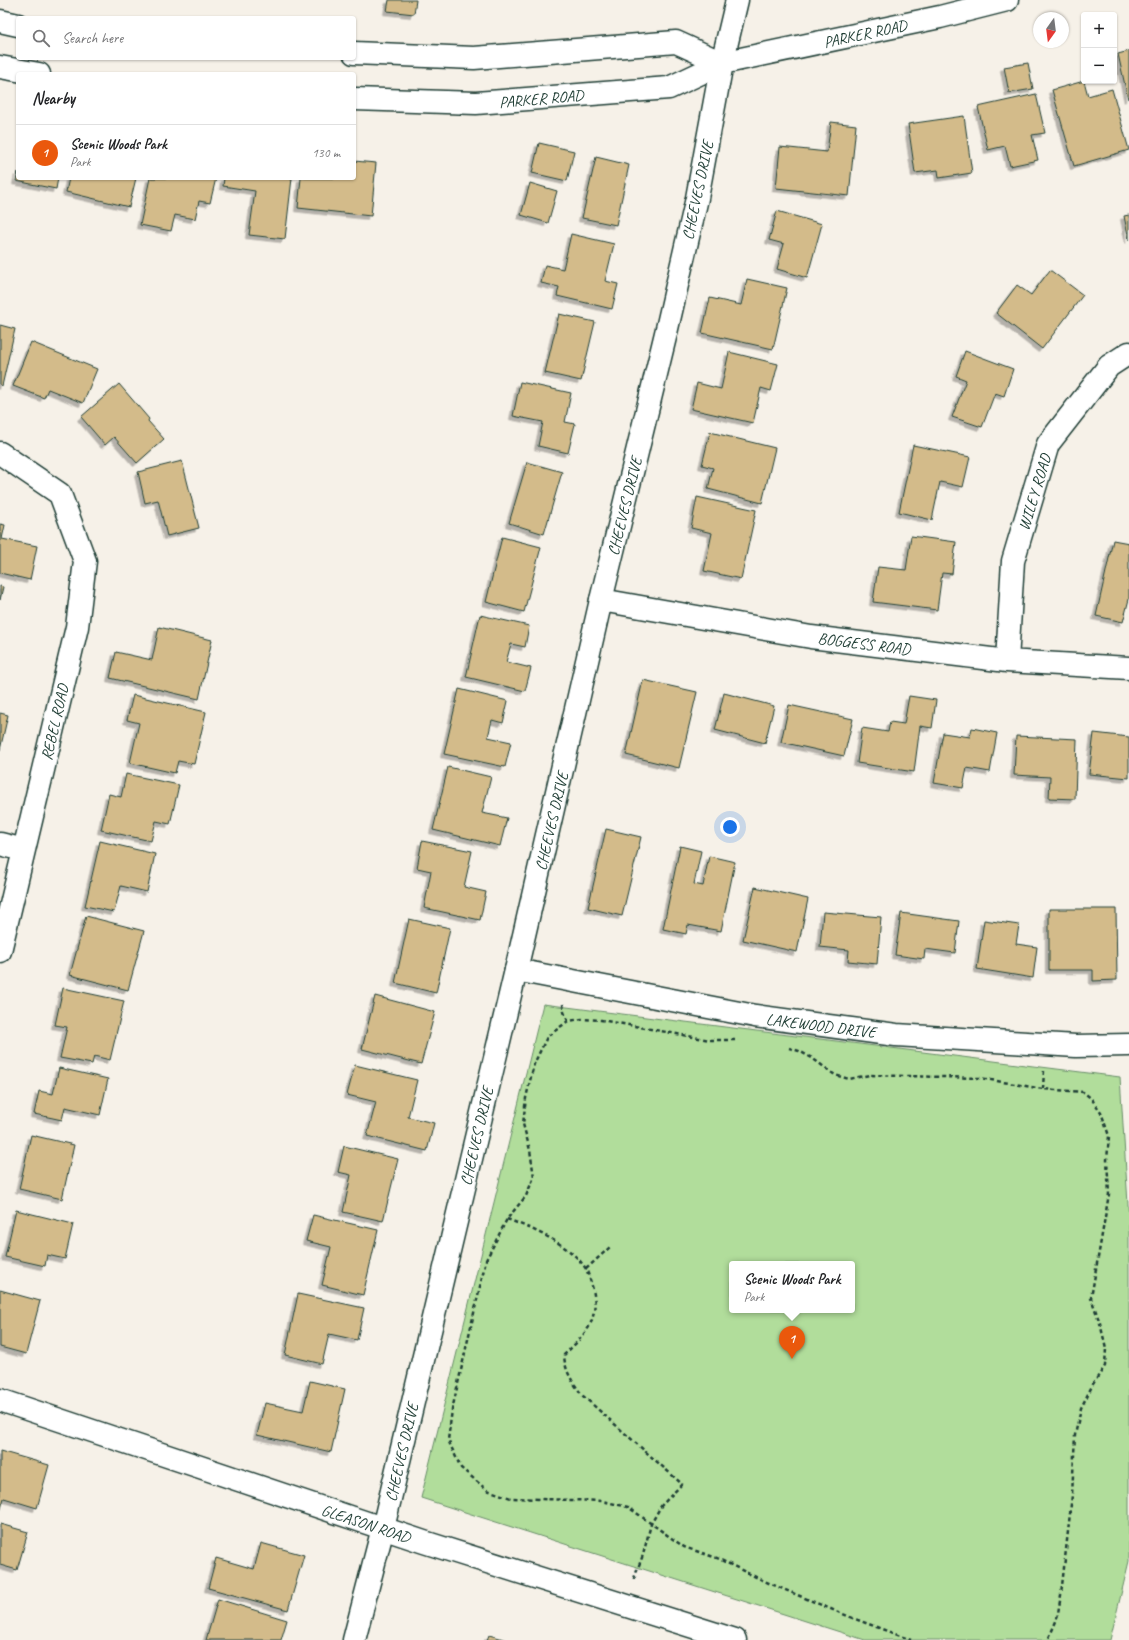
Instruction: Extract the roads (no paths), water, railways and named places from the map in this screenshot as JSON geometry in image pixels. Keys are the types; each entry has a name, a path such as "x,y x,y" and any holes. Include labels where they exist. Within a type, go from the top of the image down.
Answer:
{"street":[{"name":"CHEEVES DRIVE","path":"354,1640 383,1528 687,243 722,63 737,0"},
{"name":"PARKER ROAD","path":"356,99 476,103 669,88 722,63 940,17 1007,0"},
{"path":"0,21 16,25"},
{"path":"356,54 474,58 676,42 722,63"},
{"path":"0,67 28,72"},
{"name":"WILEY ROAD","path":"1007,661 1013,561 1048,444 1109,366 1129,353"},
{"name":"REBEL ROAD","path":"0,453 60,494 84,561 77,627 0,951"},
{"name":"BOGGESS ROAD","path":"602,600 811,637 1007,661 1129,668"},
{"path":"0,844 24,850"},
{"name":"LAKEWOOD DRIVE","path":"516,970 755,1016 896,1034 1076,1046 1129,1045"},
{"name":"GLEASON ROAD","path":"0,1400 383,1528 735,1640"}],"place":[{"name":"Scenic Woods Park","path":"792,1359"}]}
